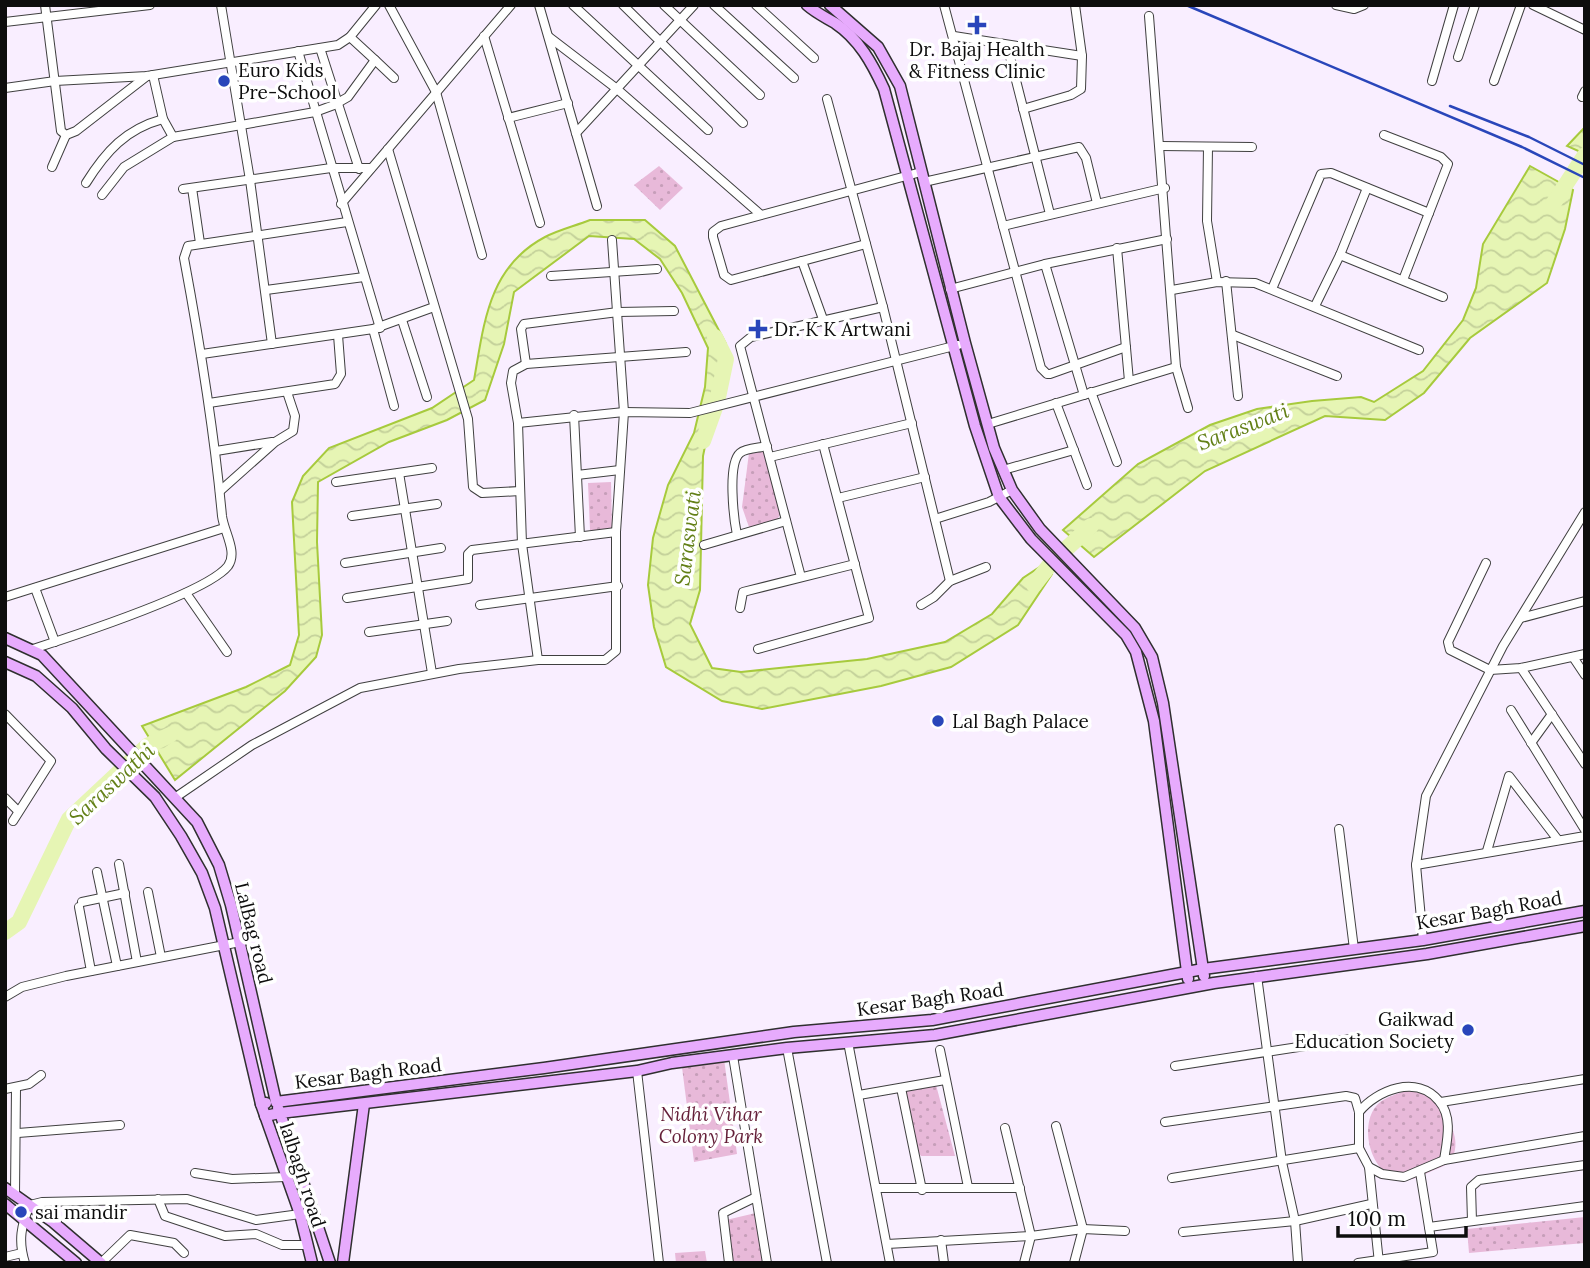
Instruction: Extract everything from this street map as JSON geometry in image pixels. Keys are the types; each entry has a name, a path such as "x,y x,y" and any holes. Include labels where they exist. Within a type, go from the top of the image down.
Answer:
{"main road":[{"path":"807,5 848,27"},
{"path":"819,5 878,47 894,73 905,105 950,289 959,345 1012,490 1040,529 1135,628 1152,657 1163,703 1206,986"},
{"path":"830,5 870,59 892,108 906,176 959,345 999,497 1031,539 1126,635 1142,670 1154,721 1189,989"},
{"path":"5,638 33,649"},
{"name":"LalBag road","path":"33,649 72,684 197,822 219,865 280,1114"},
{"name":"lalbagh road","path":"5,662 36,676 72,708 106,749 155,797 205,880 224,945 261,1104 300,1213 312,1263"},
{"name":"Kesar Bagh Road","path":"261,1104 544,1068 794,1032 932,1020 1203,969 1423,940 1585,911"},
{"name":"Kesar Bagh Road","path":"265,1116 545,1082 787,1048 935,1035 1256,976 1427,954 1585,926"},
{"path":"341,1260 364,1104"},
{"path":"280,1114 329,1259"},
{"path":"10,1191 101,1263"},
{"path":"5,1204 76,1263"}],"street":[{"path":"45,5 59,124 66,135"},
{"path":"5,23 150,5"},
{"path":"221,5 250,180 272,344"},
{"path":"5,88 55,81 150,75 342,44 376,5"},
{"path":"389,5 436,92 482,255"},
{"path":"341,204 511,5"},
{"path":"539,5 597,206"},
{"path":"573,5 708,130"},
{"path":"623,5 743,123"},
{"path":"664,5 760,95"},
{"path":"576,133 694,5"},
{"path":"714,5 794,78"},
{"path":"756,5 814,58"},
{"path":"944,5 1044,372 1050,373 1126,347"},
{"path":"1023,109 1078,93 1083,82 1075,5"},
{"path":"1336,5 1354,9 1364,5"},
{"path":"1432,81 1454,5"},
{"path":"1458,57 1475,5"},
{"path":"1494,81 1521,5"},
{"path":"1532,5 1585,30"},
{"path":"1149,16 1165,188 1176,367 1188,408"},
{"path":"484,36 540,223"},
{"path":"954,36 1082,57"},
{"path":"350,37 394,78"},
{"path":"549,37 617,89 760,214"},
{"path":"1007,45 1051,214"},
{"path":"320,48 359,169"},
{"path":"298,51 364,277 394,406"},
{"path":"102,195 124,167 173,137 315,112 339,102 348,97 375,60"},
{"path":"150,75 163,119 173,137"},
{"path":"52,167 66,135 76,131 150,75"},
{"path":"827,99 883,307 950,581"},
{"path":"508,118 568,103"},
{"path":"86,183 104,155 120,140 138,127 163,119"},
{"path":"1384,135 1445,160 1448,169 1403,280"},
{"path":"1161,146 1252,147"},
{"path":"1208,146 1206,221 1233,335 1238,396"},
{"path":"866,244 737,280 726,278 713,232 721,226 760,214 906,176 922,177 987,168 1079,147 1086,158 1097,203"},
{"path":"388,149 468,419 473,487 482,493 520,491"},
{"path":"200,243 188,189 331,168 371,168"},
{"path":"1272,289 1318,175 1331,173 1429,213"},
{"path":"1003,226 1165,188"},
{"path":"1315,306 1340,255 1367,188"},
{"path":"33,649 186,593 220,574 230,564 232,553 224,528 202,354 184,258 188,246 348,222"},
{"path":"950,289 1045,264 1167,239"},
{"path":"176,797 252,745 346,694 375,684 432,673 538,660 611,658 616,651 616,533 624,412 612,240"},
{"path":"1117,248 1129,381"},
{"path":"1340,255 1443,297"},
{"path":"802,261 824,322"},
{"path":"1045,264 1075,365 1117,462"},
{"path":"551,276 657,269"},
{"path":"266,290 364,277"},
{"path":"1172,290 1222,281 1242,281 1272,289 1419,350"},
{"path":"202,354 376,328 434,307"},
{"path":"801,578 740,346 745,340 883,307"},
{"path":"526,364 520,328 524,324 618,312 674,311"},
{"path":"402,320 427,397"},
{"path":"209,403 327,387 340,380 338,335"},
{"path":"1233,335 1337,376"},
{"path":"518,422 624,412 690,413 897,363 959,345"},
{"path":"538,660 522,544 518,422 511,376 513,371 526,364 686,352"},
{"path":"988,424 1176,367"},
{"path":"220,491 275,442 293,431 295,425 287,392"},
{"path":"1056,403 1087,485"},
{"path":"575,415 580,537"},
{"path":"770,457 912,423"},
{"path":"216,451 275,442"},
{"path":"758,649 869,618 823,444"},
{"path":"737,535 732,504 737,458 743,452 767,446"},
{"path":"1003,470 1074,450"},
{"path":"337,482 432,468"},
{"path":"577,475 620,470"},
{"path":"398,473 417,589 426,625 432,673"},
{"path":"838,498 925,477"},
{"path":"935,519 1012,490"},
{"path":"352,516 437,504"},
{"path":"1423,940 1416,865 1426,796 1490,670 1585,512"},
{"path":"704,545 786,521"},
{"path":"5,597 224,528"},
{"path":"347,598 468,579 468,554 472,550 616,533"},
{"path":"345,563 441,548"},
{"path":"1486,563 1447,642 1450,650 1490,670 1521,668 1585,654"},
{"path":"740,608 743,592 855,564"},
{"path":"921,605 934,597 950,581 986,568"},
{"path":"481,605 618,586"},
{"path":"35,588 55,642"},
{"path":"186,593 228,652"},
{"path":"1521,618 1585,601"},
{"path":"369,632 447,621"},
{"path":"1573,657 1585,675"},
{"path":"1521,668 1585,764"},
{"path":"1416,865 1585,833 1511,710"},
{"path":"5,714 51,761 37,788 13,821"},
{"path":"1531,743 1552,714"},
{"path":"1487,851 1509,776 1558,840"},
{"path":"5,798 18,811"},
{"path":"1339,829 1354,949"},
{"path":"119,864 137,962"},
{"path":"97,872 117,966"},
{"path":"148,892 161,957"},
{"path":"91,971 81,904 125,893"},
{"path":"5,997 22,987 240,942"},
{"path":"1256,976 1282,1162 1295,1221 1298,1263"},
{"path":"1175,1066 1357,1038"},
{"path":"848,1042 890,1263"},
{"path":"787,1048 827,1263"},
{"path":"940,1050 968,1187"},
{"path":"733,1056 766,1263"},
{"path":"544,1068 545,1082"},
{"path":"637,1070 659,1263"},
{"path":"5,1089 16,1088 41,1075"},
{"path":"1441,1102 1585,1079"},
{"path":"859,1095 945,1080"},
{"path":"1359,1112 1371,1097 1398,1087 1425,1089 1441,1102 1449,1130 1444,1160"},
{"path":"10,1191 18,1133 16,1088"},
{"path":"901,1088 922,1189"},
{"path":"1165,1122 1346,1096 1355,1098 1359,1112 1359,1147 1369,1167 1378,1261"},
{"path":"18,1133 120,1125"},
{"path":"1056,1126 1083,1229 1074,1263"},
{"path":"1005,1128 1031,1236 1024,1263"},
{"path":"1369,1167 1382,1174 1404,1177 1444,1160 1585,1136"},
{"path":"1171,1178 1282,1162 1359,1147"},
{"path":"1472,1221 1471,1188 1479,1180 1585,1165"},
{"path":"1358,1263 1433,1252 1420,1172"},
{"path":"195,1173 232,1179 286,1177"},
{"path":"876,1188 1020,1188"},
{"path":"729,1263 723,1213 756,1197"},
{"path":"158,1199 165,1216 217,1234 256,1234 282,1245 308,1245"},
{"path":"25,1263 20,1236 24,1218 30,1205 48,1201 197,1201 262,1220 300,1213"},
{"path":"1183,1232 1295,1221 1371,1204"},
{"path":"1429,1227 1585,1206"},
{"path":"887,1244 1031,1236 1083,1229 1125,1231"},
{"path":"101,1263 130,1235 174,1243 184,1253"},
{"path":"942,1240 944,1263"},
{"path":"5,1257 22,1253"}],"green space":[{"path":"659,166 683,188 660,210 634,185"},
{"path":"764,450 781,513 777,520 749,527 742,507 749,453"},
{"path":"611,482 612,530 590,530 588,483"},
{"name":"Nidhi Vihar Colony Park","path":"724,1059 737,1154 694,1162 682,1067"},
{"path":"936,1085 955,1156 921,1156 915,1148 903,1089"},
{"path":"1407,1090 1431,1097 1441,1105 1453,1131 1455,1147 1452,1158 1444,1166 1415,1178 1399,1180 1389,1176 1374,1158 1368,1135 1369,1123 1378,1104"},
{"path":"760,1212 767,1263 731,1263 726,1220"},
{"path":"1585,1217 1585,1243 1469,1253 1467,1229"},
{"path":"705,1251 707,1263 676,1263 675,1253"}],"water":[{"path":"1585,127 1585,154 1567,146"},
{"path":"1530,166 1573,190 1565,229 1547,283 1470,338 1424,393 1385,420 1325,416 1205,471 1094,557 1063,530 1138,464 1210,425 1257,409 1312,401 1361,397 1374,402 1423,371 1463,320 1476,288 1483,244"},
{"path":"590,220 645,220 675,246 726,344 703,456 700,590 690,624 712,668 741,672 867,659 945,642 992,614 1023,578 1044,564 1052,574 1018,625 951,667 881,686 762,709 722,701 666,667 654,627 648,585 653,538 668,485 694,433 705,387 708,348 682,293 660,259 634,239 589,236 514,292 504,344 485,400 447,420 389,442 318,482 317,542 322,635 316,657 285,691 175,780 142,726 246,687 290,665 299,635 292,502 303,476 329,448 432,408 474,380 481,338 492,299 511,264 526,249 545,237"}],"waterway":[{"name":"Saraswati","path":"1553,204 1585,155"},
{"name":"Saraswati","path":"703,441 717,402 726,359 715,337"},
{"name":"Saraswati","path":"1034,585 1052,562 1091,526"},
{"name":"Saraswathi","path":"5,932 19,922 69,819 147,746 170,735"}],"railway":[{"path":"1186,5 1522,147 1585,178"},
{"path":"1450,106 1529,137 1585,165"}],"place":[{"name":"Dr. Bajaj Health & Fitness Clinic","path":"977,25"},
{"name":"Euro Kids Pre-School","path":"224,81"},
{"name":"Dr. K K Artwani","path":"758,329"},
{"name":"Lal Bagh Palace","path":"938,721"},
{"name":"Gaikwad Education Society","path":"1468,1030"},
{"name":"sai mandir","path":"21,1212"}]}
